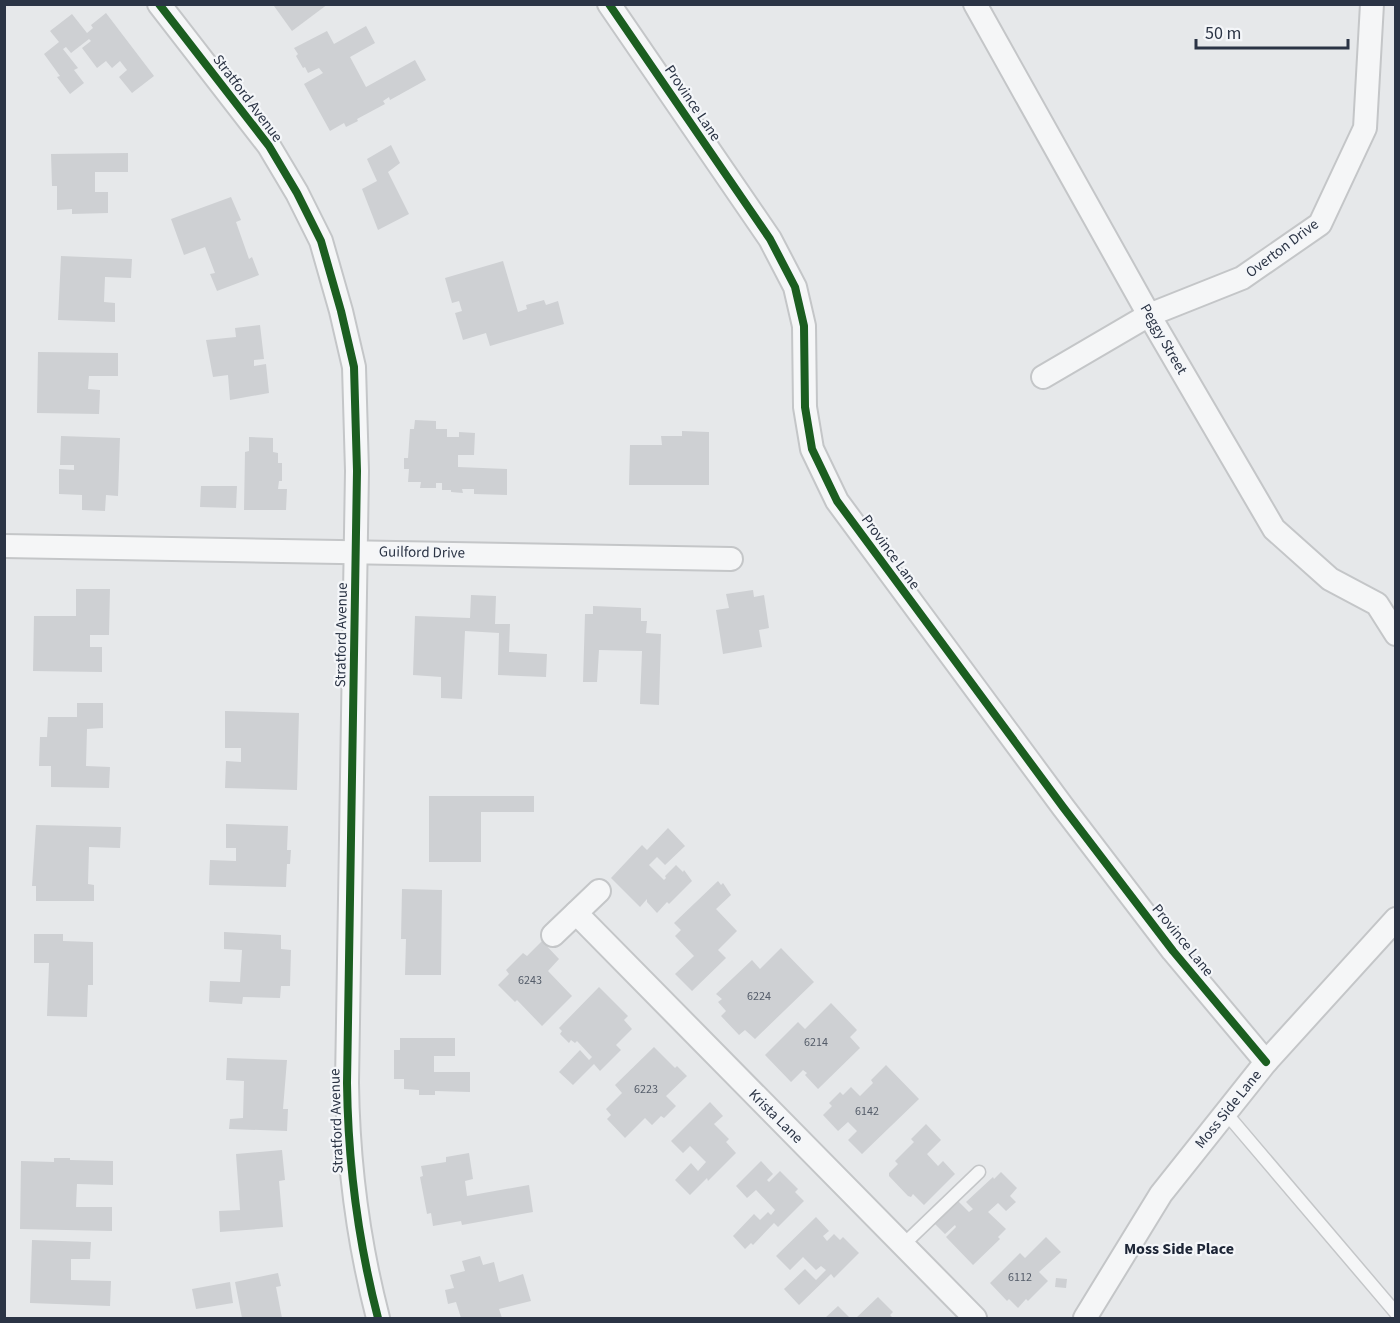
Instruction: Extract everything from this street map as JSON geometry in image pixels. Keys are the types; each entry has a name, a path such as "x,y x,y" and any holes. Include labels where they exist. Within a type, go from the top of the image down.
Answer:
{"street":[{"name":"Stratford Avenue","path":"159,4 269,146 297,193 321,241 354,367 357,471 346,1083 352,1179 362,1251 378,1318"},
{"name":"Province Lane","path":"609,4 770,239 795,287 804,326 805,407 812,448 837,501 1063,807 1173,951 1266,1062"},
{"name":"Peggy Street","path":"975,4 1149,315 1274,529 1330,579 1377,604 1395,634"},
{"name":"Overton Drive","path":"1043,377 1149,315 1242,278 1320,224 1365,128 1372,4"},
{"name":"Guilford Drive","path":"4,546 731,559"},
{"path":"553,935 599,891"},
{"name":"Krista Lane","path":"576,913 975,1318"},
{"name":"Moss Side Lane","path":"1085,1318 1161,1194 1266,1062 1395,919"}],"lane":[{"path":"1225,1112 1395,1313"},
{"path":"903,1245 979,1172"}],"building":[{"path":"276,4 328,4 292,31 274,6"},
{"path":"106,13 154,76 132,93 119,77 127,70 120,61 112,68 106,61 97,68 82,48 91,41 89,39 71,53 66,47 63,49 78,68 74,70 84,83 70,94 44,54 59,42 50,31 72,14 87,33 93,28 91,25"},
{"path":"366,26 375,43 350,57 366,87 415,60 426,80 390,100 389,97 383,101 385,104 357,119 358,121 346,127 344,123 330,131 304,84 323,73 319,68 308,73 296,56 298,54 294,48 327,31 334,44"},
{"path":"391,145 400,163 388,172 409,214 378,230 362,189 377,181 367,159"},
{"path":"128,153 128,172 95,172 95,192 108,192 108,213 72,214 72,209 57,210 57,186 52,186 51,154"},
{"path":"231,197 241,220 236,222 249,259 252,257 259,275 217,291 210,274 215,273 205,247 184,255 171,219"},
{"path":"61,256 132,259 131,278 105,277 104,302 115,303 115,322 58,320"},
{"path":"503,261 518,312 527,309 526,305 544,300 546,305 558,301 564,324 490,346 486,333 463,340 455,313 462,311 459,301 452,303 445,278"},
{"path":"260,325 264,359 254,360 254,366 266,364 269,393 230,400 228,375 213,377 206,340 236,337 235,328"},
{"path":"38,352 118,353 118,376 89,376 88,389 100,390 99,414 37,413"},
{"path":"415,420 436,421 436,429 447,429 447,437 459,437 459,432 475,433 474,455 458,455 458,467 507,469 507,495 474,494 474,489 462,489 463,493 451,492 451,490 442,490 442,483 436,483 436,488 420,488 421,482 408,482 409,469 404,469 404,458 408,458 410,429 414,429"},
{"path":"682,431 709,432 709,485 629,485 630,445 662,445 661,436 682,436"},
{"path":"61,436 120,438 118,496 106,495 105,511 82,510 82,495 59,494 59,469 74,470 74,465 60,465"},
{"path":"249,437 273,438 273,452 278,453 278,463 282,463 282,481 279,481 278,489 287,489 286,510 244,510 245,452 249,451"},
{"path":"201,486 237,486 236,508 200,507"},
{"path":"76,589 110,589 109,635 90,635 90,647 102,647 102,672 33,671 34,616 76,616"},
{"path":"753,590 754,597 764,595 769,628 759,630 762,647 723,654 716,610 729,608 726,594"},
{"path":"471,595 496,596 495,624 510,624 509,652 547,654 546,677 498,675 499,633 465,631 462,699 441,698 441,677 413,675 415,616 470,618"},
{"path":"593,606 641,608 641,621 647,621 646,633 661,634 659,705 640,704 642,651 599,650 597,682 583,682 585,614 593,614"},
{"path":"77,703 103,703 103,728 87,729 86,766 110,767 109,788 51,787 51,766 39,766 40,737 47,737 48,717 77,717"},
{"path":"225,711 299,713 297,790 225,788 226,761 241,762 241,748 225,748"},
{"path":"429,796 534,796 534,812 481,812 481,862 429,862"},
{"path":"226,824 288,826 287,850 291,850 290,864 287,864 286,887 209,885 210,860 236,861 236,848 226,848"},
{"path":"36,825 121,827 120,848 89,847 88,884 94,885 94,901 36,901 36,886 32,886"},
{"path":"668,828 685,846 665,865 657,857 649,865 664,880 676,865 683,872 684,870 692,881 657,913 647,899 640,907 611,878 642,845 647,850"},
{"path":"718,881 721,885 723,883 731,895 716,909 737,931 718,950 726,958 692,991 675,974 694,956 675,936 681,930 674,923"},
{"path":"402,889 442,890 441,975 405,975 406,939 401,939"},
{"path":"224,932 281,935 281,949 291,950 290,986 281,986 280,998 243,997 242,1004 209,1002 210,981 240,982 242,950 224,949"},
{"path":"34,934 63,934 63,941 93,942 93,985 88,985 87,1017 47,1016 49,963 34,963"},
{"path":"542,941 559,959 548,971 572,996 542,1026 517,1000 515,1002 498,985 509,974 506,970 523,953 527,956"},
{"path":"781,948 814,982 755,1039 745,1030 739,1035 721,1016 726,1011 718,1002 722,999 716,994 752,960 760,969"},
{"path":"599,987 628,1016 624,1020 632,1029 616,1045 621,1050 600,1071 594,1064 573,1085 559,1072 580,1050 589,1060 592,1057 577,1041 575,1043 571,1040 569,1043 560,1034 562,1031 559,1028"},
{"path":"831,1003 857,1030 850,1037 860,1048 818,1089 803,1070 791,1082 765,1055 798,1022 805,1029"},
{"path":"400,1038 455,1038 455,1056 434,1056 434,1072 470,1072 470,1092 435,1091 435,1095 419,1095 419,1090 404,1089 404,1079 394,1079 394,1050 400,1050"},
{"path":"654,1047 675,1068 677,1066 687,1076 666,1096 676,1106 664,1118 661,1116 652,1125 645,1118 625,1138 607,1119 611,1115 606,1109 622,1093 615,1085"},
{"path":"227,1058 287,1060 283,1109 288,1109 287,1131 229,1129 230,1119 243,1118 244,1081 226,1080"},
{"path":"886,1065 919,1099 862,1154 848,1140 857,1131 848,1122 838,1131 823,1115 832,1106 829,1103 840,1092 843,1095 851,1087 860,1096 873,1083 871,1080"},
{"path":"710,1102 723,1116 714,1124 729,1139 726,1142 736,1153 690,1195 675,1180 691,1163 698,1171 706,1162 690,1146 683,1153 671,1141"},
{"path":"926,1124 941,1140 927,1154 938,1166 943,1161 955,1174 924,1205 913,1194 911,1197 908,1196 889,1176 889,1173 898,1164 895,1161 914,1142 911,1139"},
{"path":"282,1150 285,1180 279,1181 283,1227 220,1232 219,1211 240,1210 236,1154"},
{"path":"469,1153 473,1179 465,1181 467,1196 529,1185 533,1212 462,1225 461,1221 433,1226 431,1213 427,1214 420,1177 423,1176 421,1166 446,1162 446,1157"},
{"path":"54,1158 113,1161 113,1185 77,1184 76,1207 112,1207 112,1231 20,1229 21,1161 54,1162"},
{"path":"761,1161 773,1174 767,1180 769,1182 780,1171 798,1189 795,1192 804,1201 778,1227 774,1223 753,1245 751,1243 745,1249 733,1236 754,1214 760,1220 768,1212 771,1215 775,1210 756,1190 747,1198 736,1186"},
{"path":"1001,1172 1017,1188 1010,1196 1016,1202 1006,1211 998,1203 988,1212 1006,1229 998,1237 1000,1239 973,1265 946,1237 956,1227 955,1225 945,1234 934,1223 957,1200 969,1212 973,1209 966,1202"},
{"path":"816,1217 829,1231 823,1236 827,1241 834,1234 840,1240 843,1237 859,1253 834,1278 831,1274 799,1305 784,1289 805,1269 816,1280 826,1270 821,1266 816,1270 803,1257 790,1270 776,1256"},
{"path":"1046,1237 1061,1252 1039,1272 1048,1281 1018,1308 1009,1299 1007,1301 990,1283 1020,1253 1025,1258"},
{"path":"32,1240 91,1242 90,1259 71,1259 71,1280 111,1281 110,1306 30,1303"},
{"path":"480,1256 483,1265 494,1262 499,1282 523,1274 531,1301 499,1309 502,1318 461,1318 456,1302 448,1304 445,1290 454,1288 450,1275 465,1271 462,1261"},
{"path":"278,1273 281,1286 276,1287 282,1318 242,1318 235,1282"},
{"path":"1056,1278 1067,1279 1066,1288 1055,1287"},
{"path":"230,1282 233,1303 196,1309 192,1289"},
{"path":"878,1297 893,1312 890,1315 893,1318 856,1318"},
{"path":"838,1306 850,1318 825,1318"}],"cycle path":[{"path":"159,4 269,146 297,193 321,241 354,367 357,471 347,1083 349,1143 355,1202 378,1318"},
{"path":"609,4 770,239 795,287 804,326 805,407 812,449 837,501 1063,807 1173,951 1266,1062"}],"district":[{"name":"Moss Side Place","path":"1179,1248"}]}
